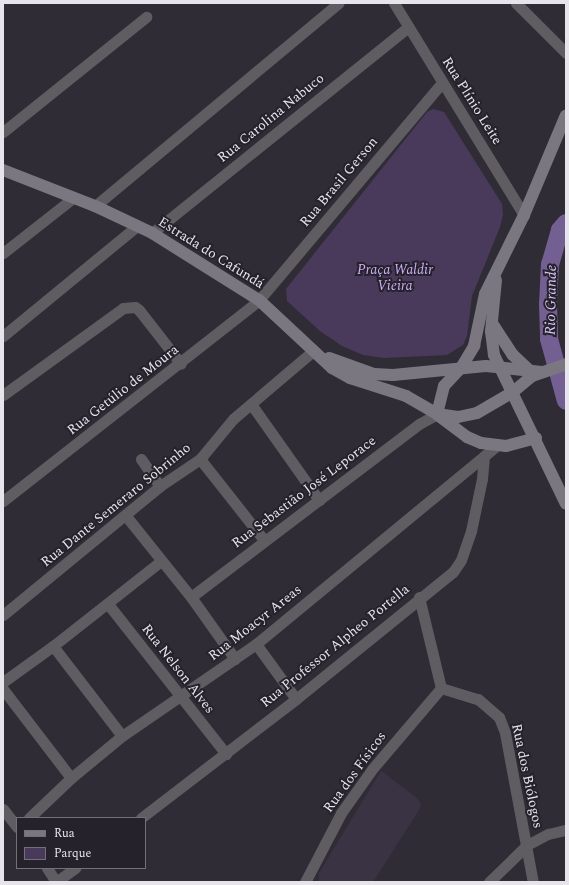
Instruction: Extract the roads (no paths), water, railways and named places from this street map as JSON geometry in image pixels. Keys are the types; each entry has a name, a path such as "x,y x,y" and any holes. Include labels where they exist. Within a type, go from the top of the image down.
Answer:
{"street":[{"path":"94,206 340,3"},
{"name":"Rua Plínio Leite","path":"394,3 524,215"},
{"path":"516,3 566,53"},
{"path":"3,132 146,17"},
{"name":"Rua Carolina Nabuco","path":"152,233 408,27"},
{"name":"Rua Brasil Gerson","path":"259,300 442,83"},
{"path":"536,438 506,446 496,446 467,437 437,414 444,386 462,368 474,346 485,294 497,273 524,215 566,115"},
{"name":"Estrada do Cafundá","path":"3,170 94,206 152,233 259,300 332,368 350,378 406,396 437,414 450,417 466,416 513,392 532,376 566,364"},
{"path":"3,253 73,198"},
{"path":"3,336 137,226"},
{"path":"497,273 491,322 492,348 498,368 513,392 566,504"},
{"name":"Rua Getúlio de Moura","path":"3,501 181,364 259,300"},
{"path":"3,395 123,308 135,307 139,310 181,364"},
{"path":"491,322 513,354 528,369"},
{"name":"Estrada do Cafundá","path":"316,353 374,374 406,375 462,368 528,369 547,371"},
{"name":"Rua Dante Semeraro Sobrinho","path":"3,615 126,516 160,486 200,459 233,419 316,353"},
{"path":"251,404 319,500"},
{"name":"Rua Sebastião José Leporace","path":"191,598 264,540 419,424 437,414"},
{"name":"Rua Moacyr Areas","path":"30,817 71,778 122,736 181,697 256,644 496,446"},
{"name":"Rua Professor Alpheo Portella","path":"142,817 296,699 419,597 453,572 461,560 471,531 482,479 484,456"},
{"path":"141,459 160,486"},
{"path":"200,459 264,540"},
{"path":"126,516 160,561 191,598 235,659"},
{"path":"3,682 108,604 160,561"},
{"path":"419,597 441,688"},
{"name":"Rua Nelson Alves","path":"108,604 226,754"},
{"path":"256,644 296,699"},
{"path":"53,646 122,736"},
{"name":"Rua dos Biólogos","path":"441,688 478,699 499,717 505,733 533,882"},
{"name":"Rua dos Físicos","path":"306,882 341,813 373,768 441,688"},
{"path":"3,689 71,778"},
{"path":"3,809 16,826"},
{"path":"489,882 527,846 548,834 566,830"},
{"path":"47,869 56,882 74,869"}],"waterway":[{"name":"Rio Grande","path":"566,223 560,230 550,264 548,305 549,339 566,401"}],"park label":[{"name":"Praça Waldir Vieira","path":"395,278"}]}
